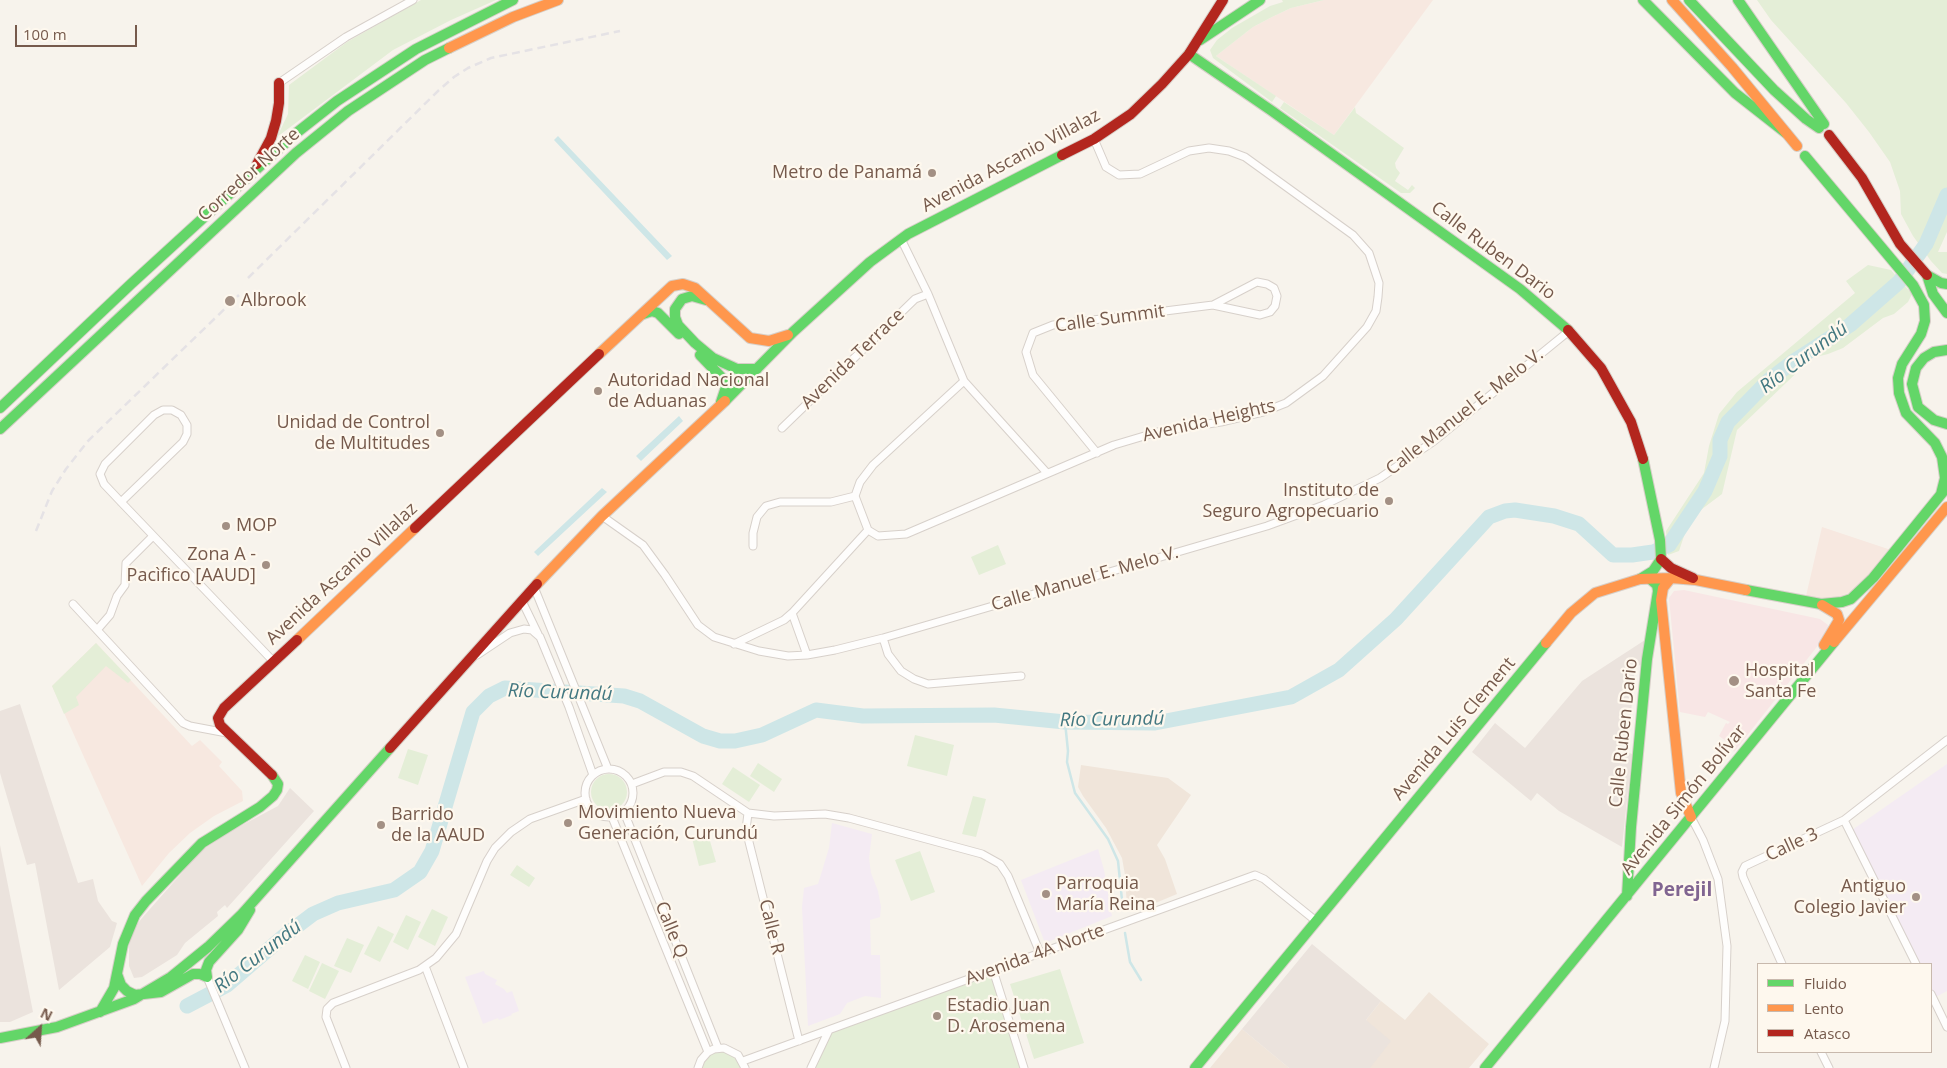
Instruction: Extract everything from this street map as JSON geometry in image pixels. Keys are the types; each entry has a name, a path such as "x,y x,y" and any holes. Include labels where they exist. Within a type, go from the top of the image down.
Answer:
{"main road":[{"name":"Corredor Norte","path":"0,408 295,134 337,101 416,49 513,0"},
{"name":"Corredor Norte","path":"0,429 249,195 296,153 348,111 425,60 513,17 558,0"},
{"name":"Avenida Ascanio Villalaz","path":"0,1038 57,1027 141,996 171,977 208,948 255,899 534,587 602,516 720,405 793,332 870,262 901,239 1094,139 1130,114 1162,84 1189,54 1200,40 1223,0"},
{"path":"1200,40 1260,0"},
{"path":"1642,0 1735,93 1786,133"},
{"path":"1672,0 1732,67 1797,146"},
{"path":"1689,0 1774,90 1806,119 1821,126 1738,0"},
{"name":"Calle Ruben Dario","path":"1189,54 1272,111 1512,283 1558,320 1601,368 1631,422 1647,470 1660,540 1661,558"},
{"path":"251,173 271,138 276,122 279,103 279,83"},
{"path":"1829,135 1862,178 1900,244 1926,274 1941,283 1947,284"},
{"path":"1805,156 1912,284 1924,306 1925,322 1921,334 1902,364 1898,378 1899,393 1906,412 1935,443 1942,457 1945,478 1940,496"},
{"path":"1926,274 1933,294 1947,313"},
{"name":"Avenida Ascanio Villalaz","path":"100,1012 112,993 127,932 135,915 146,901 202,843 260,806 276,792 278,784 275,778 220,724 218,718 220,712 667,289 678,284 686,284 695,288 753,339 761,341 773,340 793,332"},
{"path":"1912,284 1933,294"},
{"path":"710,302 694,296 684,298 675,309 678,325 699,347 713,358 738,369 757,369"},
{"path":"641,315 652,312 660,314 720,375 726,386 720,405"},
{"path":"1947,350 1934,352 1924,358 1916,368 1912,384 1918,407 1934,420 1947,424"},
{"path":"1821,604 1831,605 1851,599 1873,578 1947,487"},
{"name":"Avenida Simón Bolívar","path":"1485,1068 1808,673 1947,507"},
{"path":"1644,578 1653,571 1661,558 1678,572 1696,580"},
{"name":"Calle Ruben Dario","path":"1627,896 1631,827 1647,659 1658,591 1657,585 1644,578"},
{"name":"Avenida Luis Clement","path":"1195,1068 1572,613 1595,593 1644,578 1671,578 1696,580 1821,604"},
{"path":"1671,578 1666,583 1662,593 1665,634 1681,793 1691,817"},
{"path":"1808,673 1816,656 1839,620 1837,614 1821,604"},
{"path":"1652,634 1660,631 1665,634"},
{"path":"208,979 206,970 209,962 240,927 255,899"},
{"path":"117,974 121,985 127,991 141,996 161,992 196,974 208,979"}],"street":[{"path":"279,83 346,37 413,0"},
{"name":"Avenida Heights","path":"868,530 878,536 906,534 1114,445 1161,431 1221,422 1263,412 1286,403 1323,376 1367,327 1376,311 1379,283 1369,253 1353,235 1245,157 1229,151 1209,148 1189,151 1140,174 1119,175 1106,167 1094,139"},
{"path":"901,239 928,294 964,381 1047,473"},
{"path":"1257,282 1274,288 1277,296 1275,306 1270,312 1260,314 1213,305 1257,282"},
{"name":"Avenida Terrace","path":"782,428 915,299 928,294"},
{"name":"Calle Summit","path":"1097,453 1033,374 1026,352 1033,333 1053,326 1213,305"},
{"name":"Calle Manuel E. Melo V.","path":"602,516 643,545 698,625 714,638 759,652 788,656 808,655 883,638 1267,526 1324,505 1380,478 1434,441 1568,331"},
{"path":"734,644 784,620 868,530 855,496 860,482 873,465 964,381"},
{"path":"121,502 183,442 187,434 187,424 182,415 172,410 163,410 154,415 105,464 100,474 104,484 153,536 273,661"},
{"path":"753,546 753,534 757,517 766,506 780,502 831,502 855,496"},
{"path":"97,630 110,615 125,585 126,563 153,536"},
{"path":"534,587 608,769"},
{"path":"522,601 557,676 593,775"},
{"path":"73,604 183,723 229,733"},
{"path":"792,613 808,655"},
{"path":"471,659 510,633 524,628 532,630 540,637"},
{"path":"883,638 888,654 901,671 914,679 928,684 1021,676"},
{"name":"Calle 3","path":"1782,963 1742,872 1745,866 1844,820 1947,740"},
{"path":"608,769 622,772 632,784 633,790 632,802 624,812 612,817 599,815 589,806 585,788 593,775 608,769"},
{"path":"632,784 664,772 681,772 693,776 748,813 774,816 822,813 850,818 982,854 1000,864 1008,876 1040,953"},
{"path":"346,1068 326,1017 327,1009 333,1003 411,974 436,958 456,934 487,860 495,848 511,832 530,819 586,799"},
{"name":"Calle Q","path":"624,812 718,1048"},
{"name":"Calle R","path":"748,813 746,830 800,1040"},
{"name":"Calle Q","path":"612,817 708,1052"},
{"path":"1691,817 1703,840 1718,879 1726,946 1725,1021 1714,1068"},
{"path":"1844,820 1916,963"},
{"name":"Avenida 4A Norte","path":"744,1065 800,1040 1255,875 1264,879 1316,921"},
{"path":"425,966 464,1068"},
{"path":"993,970 1024,1068"},
{"path":"208,979 245,1068"},
{"path":"1932,996 1947,1027"},
{"path":"811,1068 829,1030"},
{"path":"698,1068 701,1060 708,1052 718,1048 731,1050 738,1055 744,1065"},
{"path":"1822,1053 1829,1068"}],"shaded area":[{"path":"1324,0 1433,0 1334,135 1216,56 1253,27 1272,17 1291,8"},
{"path":"1822,527 1891,550 1856,590 1831,600 1806,596"},
{"name":"Hospital Santa Fe","path":"1684,590 1820,619 1828,625 1827,634 1734,752 1726,741 1719,736 1726,723 1730,722 1708,712 1705,717 1680,712 1669,598 1674,591"},
{"path":"1645,640 1642,664 1636,667 1630,691 1633,692 1627,752 1632,754 1622,847 1559,811 1537,793 1531,801 1472,752 1495,723 1525,748 1582,681"},
{"path":"96,643 192,746 200,740 222,762 219,766 242,791 243,801 214,816 190,833 169,853 142,886 52,686"},
{"path":"20,704 78,883 93,879 98,901 112,921 117,923 110,947 59,990 35,863 27,865 0,773 0,711"},
{"name":"Antiguo Colegio Javier","path":"1947,764 1947,991 1934,998 1932,993 1932,963 1918,963 1852,830"},
{"path":"1081,765 1168,778 1191,795 1157,845 1165,859 1177,894 1141,909 1136,906 1127,908 1122,858 1106,828 1078,787"},
{"path":"290,788 314,811 227,908 225,905 217,912 218,916 185,943 177,955 142,977 134,978 129,966 129,945 135,927 142,918 202,850 233,830 278,806"},
{"path":"832,823 872,834 869,858 871,873 878,891 881,907 880,917 870,920 871,955 880,955 881,998 865,996 847,1003 840,1014 808,1026 802,907 804,888 818,884 829,848"},
{"path":"0,845 33,1012 10,1022 0,1022"},
{"path":"1098,849 1104,870 1112,916 1045,943 1021,880"},
{"path":"1312,944 1381,1001 1366,1020 1391,1041 1370,1068 1289,1068 1242,1029"},
{"path":"484,971 485,974 497,980 495,984 507,993 512,991 519,1011 499,1020 498,1018 483,1024 465,977"},
{"path":"1429,992 1489,1044 1469,1068 1370,1068 1366,1020 1381,1001 1405,1020"},
{"path":"1242,1029 1289,1068 1210,1068"}],"green space":[{"path":"421,0 496,0 451,20 393,50 277,137 288,114 289,85 347,42"},
{"path":"1282,0 1324,0 1291,8 1272,17 1253,27 1216,56 1276,96 1272,102 1213,58 1210,50 1217,40 1232,28 1270,6 1283,2"},
{"path":"1757,0 1947,0 1947,232 1938,252 1947,252 1947,274 1942,273 1931,261 1913,236 1901,214 1900,191 1890,162 1846,103 1771,20"},
{"path":"1284,102 1334,135 1355,107 1356,113 1404,148 1395,163 1400,173 1395,181 1408,190 1412,185 1415,188 1410,193 1401,193 1280,108"},
{"path":"1868,265 1891,270 1912,294 1908,302 1894,314 1883,318 1843,348 1812,358 1737,430 1722,494 1690,518 1679,551 1668,555 1666,531 1704,473 1709,446 1719,414 1737,392 1855,293 1846,281"},
{"path":"998,545 1006,564 979,575 971,557"},
{"path":"96,643 131,680 128,683 106,666 76,697 79,705 64,714 52,686"},
{"path":"915,735 954,745 947,776 907,766"},
{"path":"408,749 428,755 418,785 398,778"},
{"path":"758,763 782,779 774,792 750,776"},
{"path":"733,767 760,785 749,802 722,784"},
{"path":"609,774 616,775 622,779 626,785 626,799 622,805 616,809 609,810 602,809 596,805 592,799 591,792 592,785 596,779 602,775"},
{"path":"973,796 986,799 976,837 962,834"},
{"path":"708,834 716,862 699,866 692,838"},
{"path":"920,851 935,892 911,901 895,860"},
{"path":"517,865 535,878 529,887 510,875"},
{"path":"432,909 448,917 435,946 418,937"},
{"path":"406,915 421,922 408,950 393,942"},
{"path":"378,926 394,934 380,962 364,954"},
{"path":"347,938 364,945 351,973 334,966"},
{"path":"305,955 320,962 308,989 292,981"},
{"path":"322,963 339,971 325,999 309,991"},
{"path":"1060,969 1084,1043 1034,1059 1010,984"},
{"name":"Estadio Juan D. Arosemena","path":"993,970 1024,1068 811,1068 829,1030"},
{"path":"731,1050 745,1068 698,1068 708,1052"}],"water":[{"path":"558,136 672,256 667,260 554,140"},
{"path":"679,416 683,421 641,461 636,456"},
{"path":"602,488 607,492 538,556 534,552"}],"waterway":[{"name":"Río Curundú","path":"187,1006 227,985 313,914 338,903 394,890 420,872 432,851 473,712 489,696 505,688 624,696 640,701 703,736 720,741 735,741 762,735 816,710 863,716 994,715 1065,722 1155,723 1291,697 1339,670 1396,619 1489,517 1505,511 1515,510 1554,516 1579,524 1613,555 1653,552 1669,545 1705,491 1720,456 1720,440 1728,422 1769,380 1794,361 1850,325 1899,282 1926,244 1947,195"},
{"path":"1065,722 1068,751 1067,762 1075,793 1108,839 1118,861 1123,910"},
{"path":"1125,933 1130,962 1141,980"}],"railway":[{"path":"248,278 454,77 468,68 491,58 620,31"},
{"path":"36,531 52,491 88,441 239,295"}],"traffic: fast":[{"path":"0,408 131,284 295,134 337,101 416,49 513,0"},
{"path":"1200,40 1260,0"},
{"path":"1643,0 1735,93 1786,133"},
{"path":"1689,0 1774,90 1806,119 1819,128"},
{"path":"1738,0 1824,124"},
{"path":"0,429 296,153 348,111 425,60 449,48"},
{"path":"1189,54 1272,111 1520,289 1568,330"},
{"path":"725,401 793,332 870,262 908,234 1062,155"},
{"path":"1805,156 1913,285"},
{"path":"1927,275 1933,294 1947,313"},
{"path":"1927,275 1941,283 1947,284"},
{"path":"1913,285 1924,305 1925,321 1921,334 1902,364 1898,378 1899,393 1906,413 1935,443 1942,457 1945,478 1941,494"},
{"path":"706,300 692,296 682,299 675,309 678,325 713,358 737,369 757,369"},
{"path":"643,314 652,311 658,313 679,334"},
{"path":"1947,350 1934,352 1924,358 1916,368 1912,384 1918,407 1934,420 1947,424"},
{"path":"700,355 725,381 726,387 721,402"},
{"path":"1640,579 1653,571 1661,559 1660,540 1643,459"},
{"path":"1746,590 1821,604 1851,599 1873,578 1947,487"},
{"path":"1627,896 1631,827 1647,659 1658,591 1657,585 1649,578"},
{"path":"1485,1068 1834,642"},
{"path":"1195,1068 1546,643"},
{"path":"0,1038 57,1027 134,999 171,977 208,947 242,914 390,748"},
{"path":"100,1012 114,988 123,944 135,915 202,843 260,807 273,796 278,784 272,775"},
{"path":"117,974 121,985 135,995 161,992 193,974 207,977 206,970 209,962 238,930 250,910"}],"traffic: slow":[{"path":"449,48 513,17 558,0"},
{"path":"1672,0 1732,67 1797,146"},
{"path":"599,354 672,286 683,284 695,288 750,338 769,341 788,335"},
{"path":"537,584 602,516 725,401"},
{"path":"1834,642 1947,507"},
{"path":"297,640 415,528"},
{"path":"1671,578 1663,588 1661,600 1681,793 1691,817"},
{"path":"1546,643 1571,613 1595,593 1640,579 1671,578 1696,580 1746,590"},
{"path":"1822,605 1837,614 1839,620 1824,645"}],"traffic: jam":[{"path":"1062,155 1094,139 1131,114 1189,54 1223,0"},
{"path":"257,164 271,138 276,121 279,103 279,83"},
{"path":"1829,135 1862,178 1900,244 1927,275"},
{"path":"1568,330 1601,368 1631,422 1643,459"},
{"path":"415,528 599,354"},
{"path":"1661,559 1671,568 1693,578"},
{"path":"390,748 537,584"},
{"path":"272,775 220,725 218,718 224,708 297,640"}],"place":[{"name":"Metro de Panamá","path":"932,173"},
{"name":"Albrook","path":"230,301"},
{"name":"Autoridad Nacional de Aduanas","path":"598,391"},
{"name":"Unidad de Control de Multitudes","path":"440,433"},
{"name":"Instituto de Seguro Agropecuario","path":"1389,501"},
{"name":"MOP","path":"226,526"},
{"name":"Zona A - Pacìfico [AAUD]","path":"266,565"},
{"name":"Hospital Santa Fe","path":"1734,681"},
{"name":"Movimiento Nueva Generación, Curundú","path":"568,823"},
{"name":"Barrido de la AAUD","path":"381,825"},
{"name":"Parroquia María Reina","path":"1046,894"},
{"name":"Antiguo Colegio Javier","path":"1916,897"},
{"name":"Estadio Juan D. Arosemena","path":"937,1016"}],"district":[{"name":"Perejil","path":"1682,891"}]}
